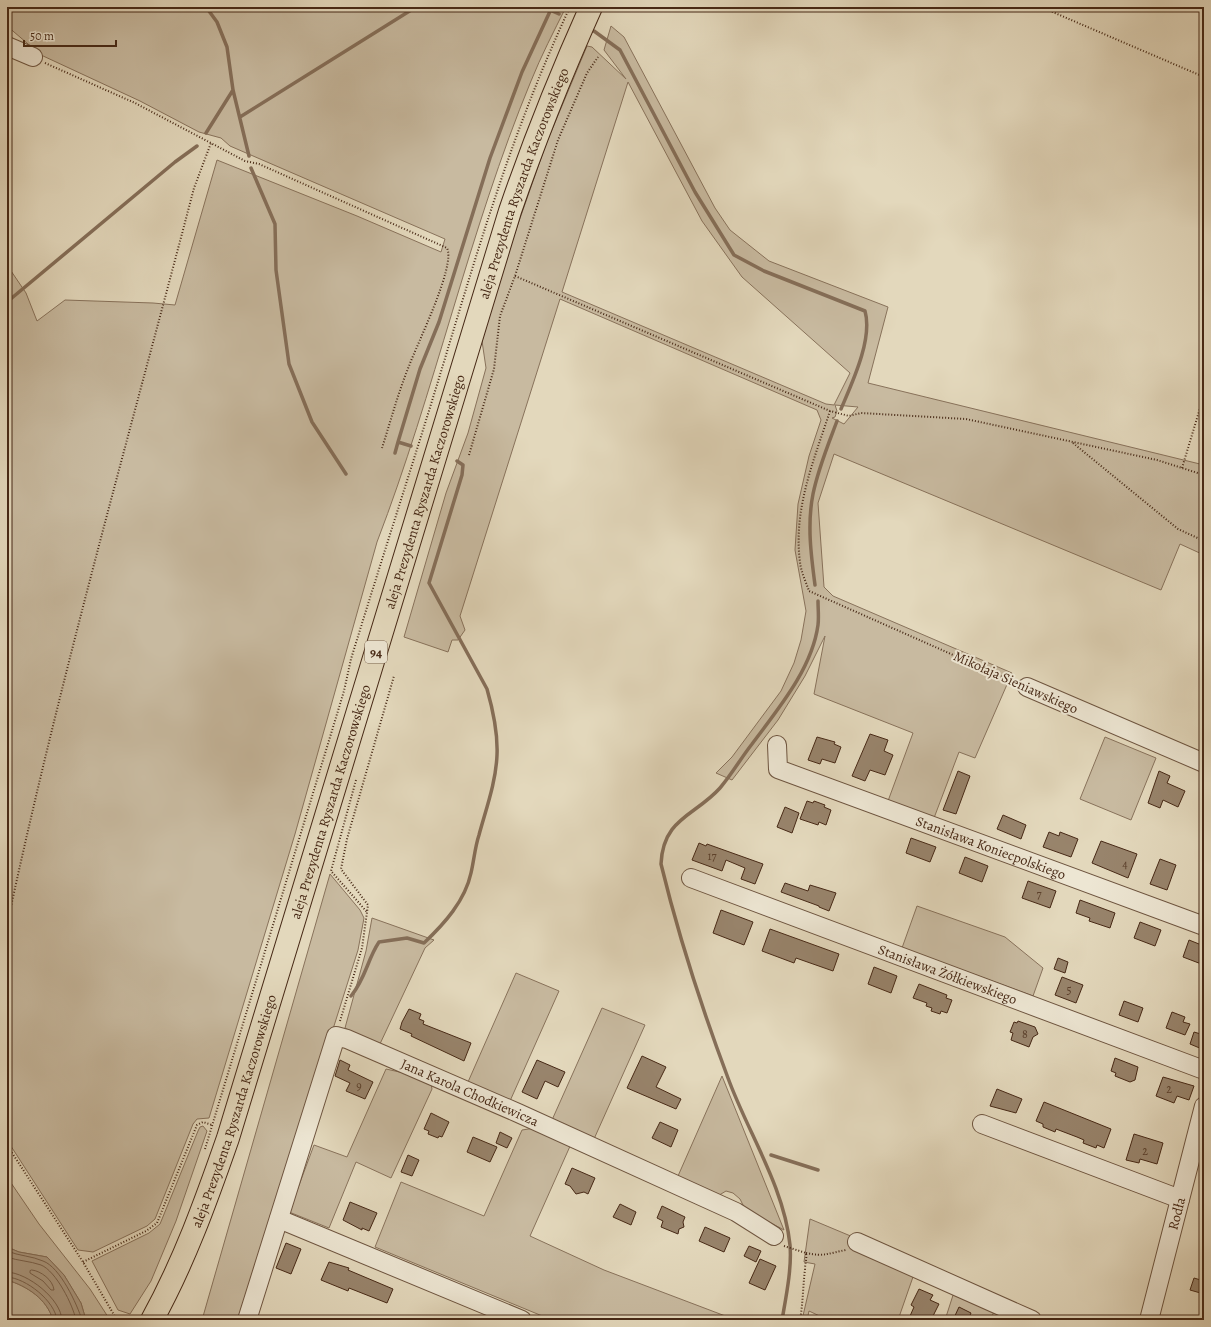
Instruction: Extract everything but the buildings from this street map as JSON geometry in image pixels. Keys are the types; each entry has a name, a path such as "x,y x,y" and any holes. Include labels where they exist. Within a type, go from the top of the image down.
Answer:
{"main road":[{"name":"aleja Prezydenta Ryszarda Kaczorowskiego","path":"152,1320 164,1299 200,1217 228,1138 510,211 534,140 560,76 591,7"}],"street":[{"path":"7,46 33,57"},
{"name":"Mikołaja Sieniawskiego","path":"1027,687 1204,763"},
{"name":"Stanisława Koniecpolskiego","path":"777,745 778,769 1204,926"},
{"name":"Stanisława Żółkiewskiego","path":"691,878 1204,1070"},
{"path":"247,1320 336,1036"},
{"name":"Jana Karola Chodkiewicza","path":"336,1036 347,1039 518,1113 736,1212 774,1236"},
{"name":"Rodła","path":"1149,1320 1204,1106"},
{"path":"982,1124 1180,1199"},
{"path":"279,1219 522,1320"},
{"path":"857,1242 1032,1320"}],"path":[{"path":"204,1153 344,691 351,659 491,208 517,130 549,52 570,7"},
{"path":"1041,7 1204,77"},
{"path":"33,57 134,103 245,161 259,164 447,248 449,253 447,264 432,313 409,366 382,448"},
{"path":"469,455 494,369 500,316 515,276 558,140 587,73 598,57"},
{"path":"7,925 27,831 116,481 194,188 211,143"},
{"path":"515,276 830,411 849,416 862,413 966,419 1157,460 1204,475"},
{"path":"1182,468 1204,395"},
{"name":"Mikołaja Sieniawskiego","path":"830,411 804,490 800,520 800,562 809,591 1027,687"},
{"path":"1073,442 1178,529 1204,542"},
{"path":"336,1036 362,948 368,905 341,869 351,825 394,676"},
{"path":"357,777 331,871 367,912"},
{"path":"83,1262 146,1231 157,1223 197,1125 203,1122 212,1125"},
{"path":"7,1146 83,1262 117,1320"},
{"path":"787,1248 794,1248 819,1256 835,1254 850,1249 857,1242"},
{"path":"800,1320 803,1302 805,1267 808,1261 806,1253"}],"shaded area":[{"path":"7,7 566,7 535,72 509,138 470,253 417,427 377,542 295,834 209,1118 197,1119 193,1124 155,1219 147,1226 93,1252 78,1250 7,1140 7,265 26,293 37,321 65,300 175,305 217,160 357,216 441,252 445,239 230,146 221,138 199,132 140,101 41,55 7,26"},
{"path":"611,26 624,37 715,208 730,230 769,261 888,307 868,383 1204,465 1204,555 1180,544 1161,590 834,454 818,503 824,587 833,596 1012,673 975,758 959,752 934,818 888,801 913,733 814,694 825,636 805,676 778,720 732,780 716,773 732,757 781,691 794,663 801,640 806,611 795,550 798,504 809,456 821,420 817,410 560,299 460,616 465,630 458,640 452,640 448,652 404,637 446,493 468,433 486,368 482,341 503,267 546,144 587,46 592,47 626,79 604,50","holes":["628,82 702,221 742,277 850,373 834,405 826,404 562,292","835,405 858,407 844,424 832,418 835,417 837,411"]},
{"path":"1105,737 1156,758 1131,820 1080,799"},
{"path":"330,874 360,910 364,918 358,950 241,1320 202,1320"},
{"path":"917,906 1005,937 1043,968 1033,996 902,948"},
{"path":"372,918 434,940 425,948 379,1046 345,1028 366,951"},
{"path":"516,973 559,991 510,1101 468,1082"},
{"path":"602,1008 645,1025 594,1139 552,1120"},
{"path":"386,1069 413,1075 431,1084 432,1089 391,1178 356,1162 329,1228 289,1212 314,1145 347,1157"},
{"path":"722,1076 784,1230 745,1209 740,1199 733,1193 726,1191 716,1197 678,1176"},
{"path":"203,1126 207,1131 176,1221 151,1281 130,1314 118,1310 92,1261 149,1233 160,1224 198,1131 200,1127"},
{"path":"535,1128 571,1144 530,1236 604,1270 728,1317 727,1320 552,1320 375,1247 401,1182 484,1216 522,1130"},
{"path":"7,1177 39,1224 90,1289 110,1320 86,1320 81,1303 64,1275 47,1257 19,1252 7,1247"},
{"path":"810,1219 853,1237 914,1274 898,1320 828,1320 809,1311 807,1320 802,1320 815,1264 804,1262"},
{"path":"7,1280 22,1286 35,1294 46,1306 53,1320 7,1320"},
{"path":"955,1289 994,1311 991,1320 945,1320"}],"water":[{"path":"7,1247 19,1252 47,1257 64,1275 81,1303 86,1320 53,1320 46,1306 35,1294 22,1286 7,1280"}],"waterway":[{"path":"206,7 217,22 227,47 233,90 249,156"},
{"path":"240,117 416,7"},
{"path":"543,7 559,14"},
{"path":"398,442 420,369 439,322 490,158 522,72 552,7"},
{"path":"594,31 620,50 695,192 734,255 764,271 865,311 867,322 864,347 856,374 841,409"},
{"path":"206,133 233,90"},
{"path":"7,302 175,162 197,146"},
{"path":"251,168 275,224 276,270 289,364 312,422 346,474"},
{"path":"815,585 810,540 811,505 818,475 837,421"},
{"path":"395,453 398,442 411,446"},
{"path":"351,996 360,982 379,942 407,938 424,943 446,920 459,902 471,873 476,844 495,775 497,738 487,689 429,583 462,475 463,465 457,461"},
{"path":"782,1320 788,1282 790,1245 781,1202 764,1160 736,1099 709,1025 691,972 661,864 663,849 674,827 720,788 783,703 801,673 815,641 818,622 818,601"},
{"path":"771,1155 818,1170"}]}
